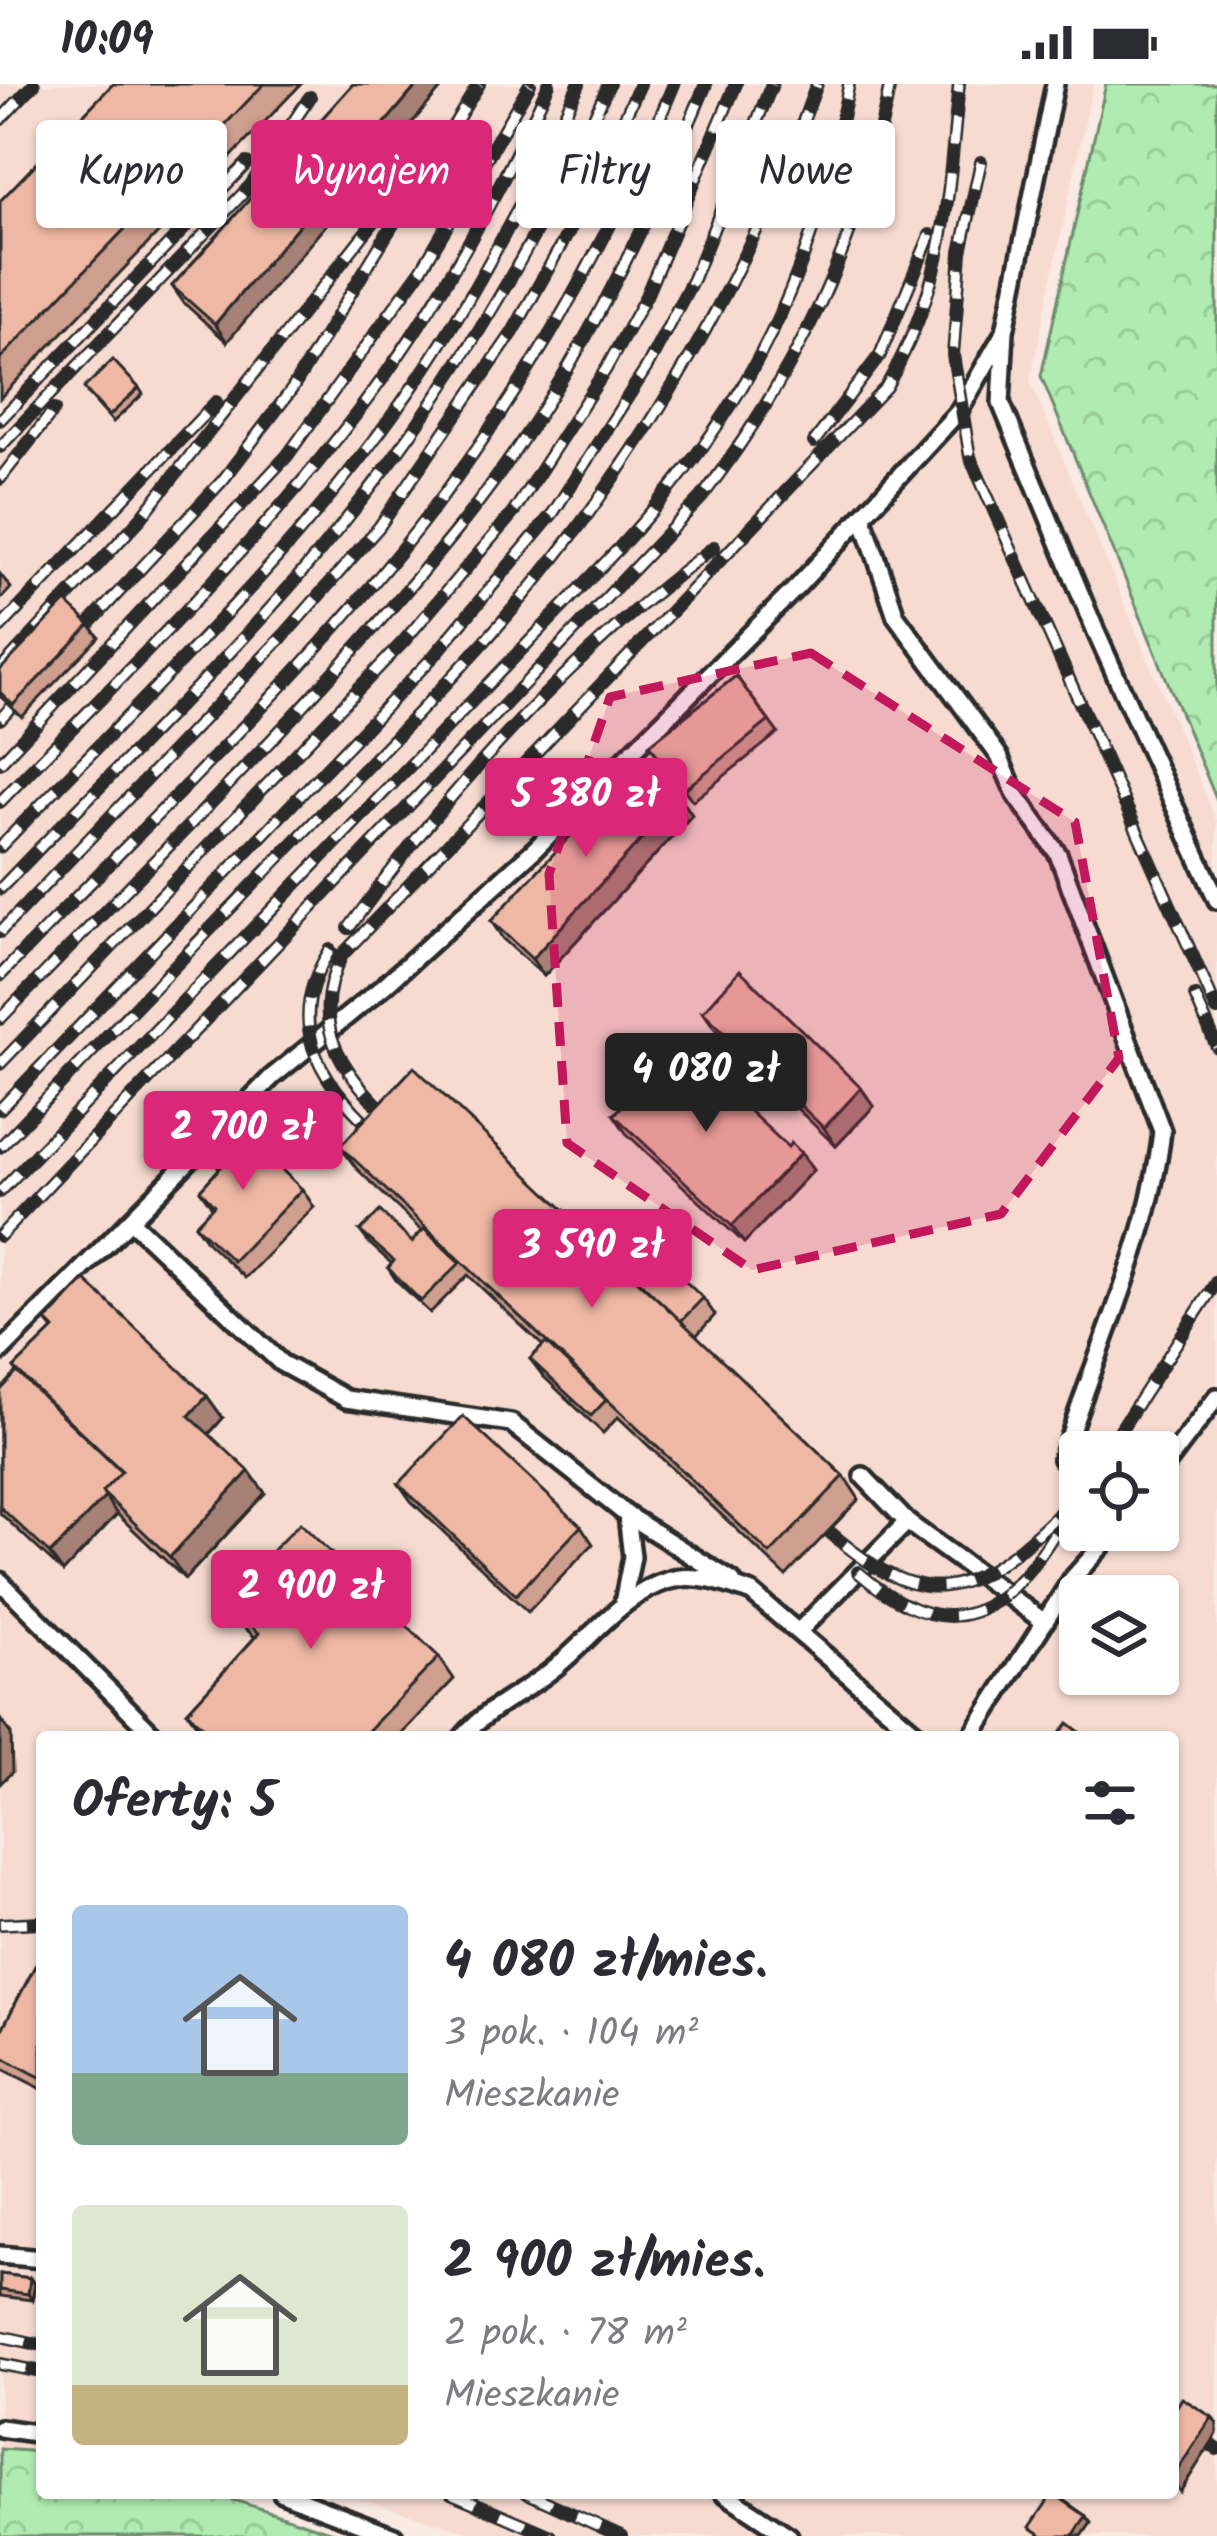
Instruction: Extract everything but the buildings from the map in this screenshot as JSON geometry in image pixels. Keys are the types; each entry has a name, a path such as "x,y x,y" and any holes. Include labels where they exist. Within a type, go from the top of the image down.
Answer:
{"lane":[{"path":"1055,84 1005,331 1001,403 1096,634 1217,900"},
{"path":"0,1352 272,1077 384,986 534,850 863,518 958,411 1005,331"},
{"path":"863,518 896,616 999,757 1016,795 1058,854 1162,1131 1157,1176 1135,1252 1072,1431"},
{"path":"133,1222 281,1363 346,1399 511,1423 627,1516 752,1593 914,1731"},
{"path":"1179,1447 1217,1397"},
{"path":"862,1476 907,1522 1043,1621"},
{"path":"623,1603 632,1557 627,1516"},
{"path":"799,1632 907,1522"},
{"path":"975,1731 1043,1621 1099,1551"},
{"path":"468,1731 481,1715 591,1640 623,1603 673,1579 721,1581 752,1593"},
{"path":"0,1581 150,1731"},
{"path":"0,2255 36,2258"},
{"path":"0,2428 36,2433"},
{"path":"298,2499 394,2536"},
{"path":"733,2499 789,2536"}],"highlighted area":[{"path":"811,653 1075,822 1119,1058 1001,1214 752,1270 567,1143 549,874 610,697"}],"shaded area":[{"path":"0,84 1093,84 1030,381 1217,822 1217,2536 483,2536 359,2499 1179,2499 1179,1731 36,1731 36,2499 0,2536"}],"green space":[{"path":"1106,84 1217,84 1217,801 1041,376"},
{"path":"0,2449 36,2452 36,2499 231,2499 346,2536 0,2536"}],"railway":[{"path":"0,120 34,84"},
{"path":"66,649 223,480 292,389 479,84"},
{"path":"0,763 287,456 421,270 530,84"},
{"path":"0,802 229,564 357,413 462,254 549,84"},
{"path":"0,847 210,631 357,462 428,364 475,286 579,84"},
{"path":"0,889 239,642 360,503 479,331 548,210 609,84"},
{"path":"0,932 286,633 379,527 513,332 589,195 640,84"},
{"path":"0,976 266,703 416,531 492,426 560,316 621,202 674,84"},
{"path":"0,1019 350,655 459,527 567,370 627,258 706,84"},
{"path":"0,1064 404,641 513,513 606,369 646,296 736,84"},
{"path":"0,1109 434,656 553,513 647,367 693,279 772,84"},
{"path":"0,1147 444,686 554,559 633,449 704,332 766,210 817,84"},
{"path":"0,1192 622,545 709,438 743,386 796,277 834,154 849,84"},
{"path":"0,1236 702,497 767,402 821,302 862,196 890,84"},
{"path":"403,1130 350,1072 330,1030 327,1007 342,955 886,387 933,275 947,204 959,84"},
{"path":"0,447 251,185 310,97"},
{"path":"981,162 961,252 953,355 970,457 1217,1010"},
{"path":"0,420 247,163"},
{"path":"0,670 141,518 369,228"},
{"path":"814,442 880,355 930,235"},
{"path":"0,628 216,402"},
{"path":"0,479 54,410"},
{"path":"349,928 429,823 517,723 613,630 714,547"},
{"path":"0,719 33,684"},
{"path":"330,950 315,979 309,1032 329,1080 388,1144"},
{"path":"1195,996 1217,1047"},
{"path":"1120,1431 1217,1281"},
{"path":"804,1509 883,1571 915,1584 946,1586 976,1578 1007,1559 1059,1513"},
{"path":"858,1572 921,1611 948,1616 973,1612 996,1601 1019,1581 1059,1526"},
{"path":"0,1924 36,1922"},
{"path":"0,2336 36,2344"},
{"path":"0,2364 36,2371"},
{"path":"1179,2424 1217,2449"},
{"path":"465,2499 551,2536"},
{"path":"540,2499 621,2536"}]}
